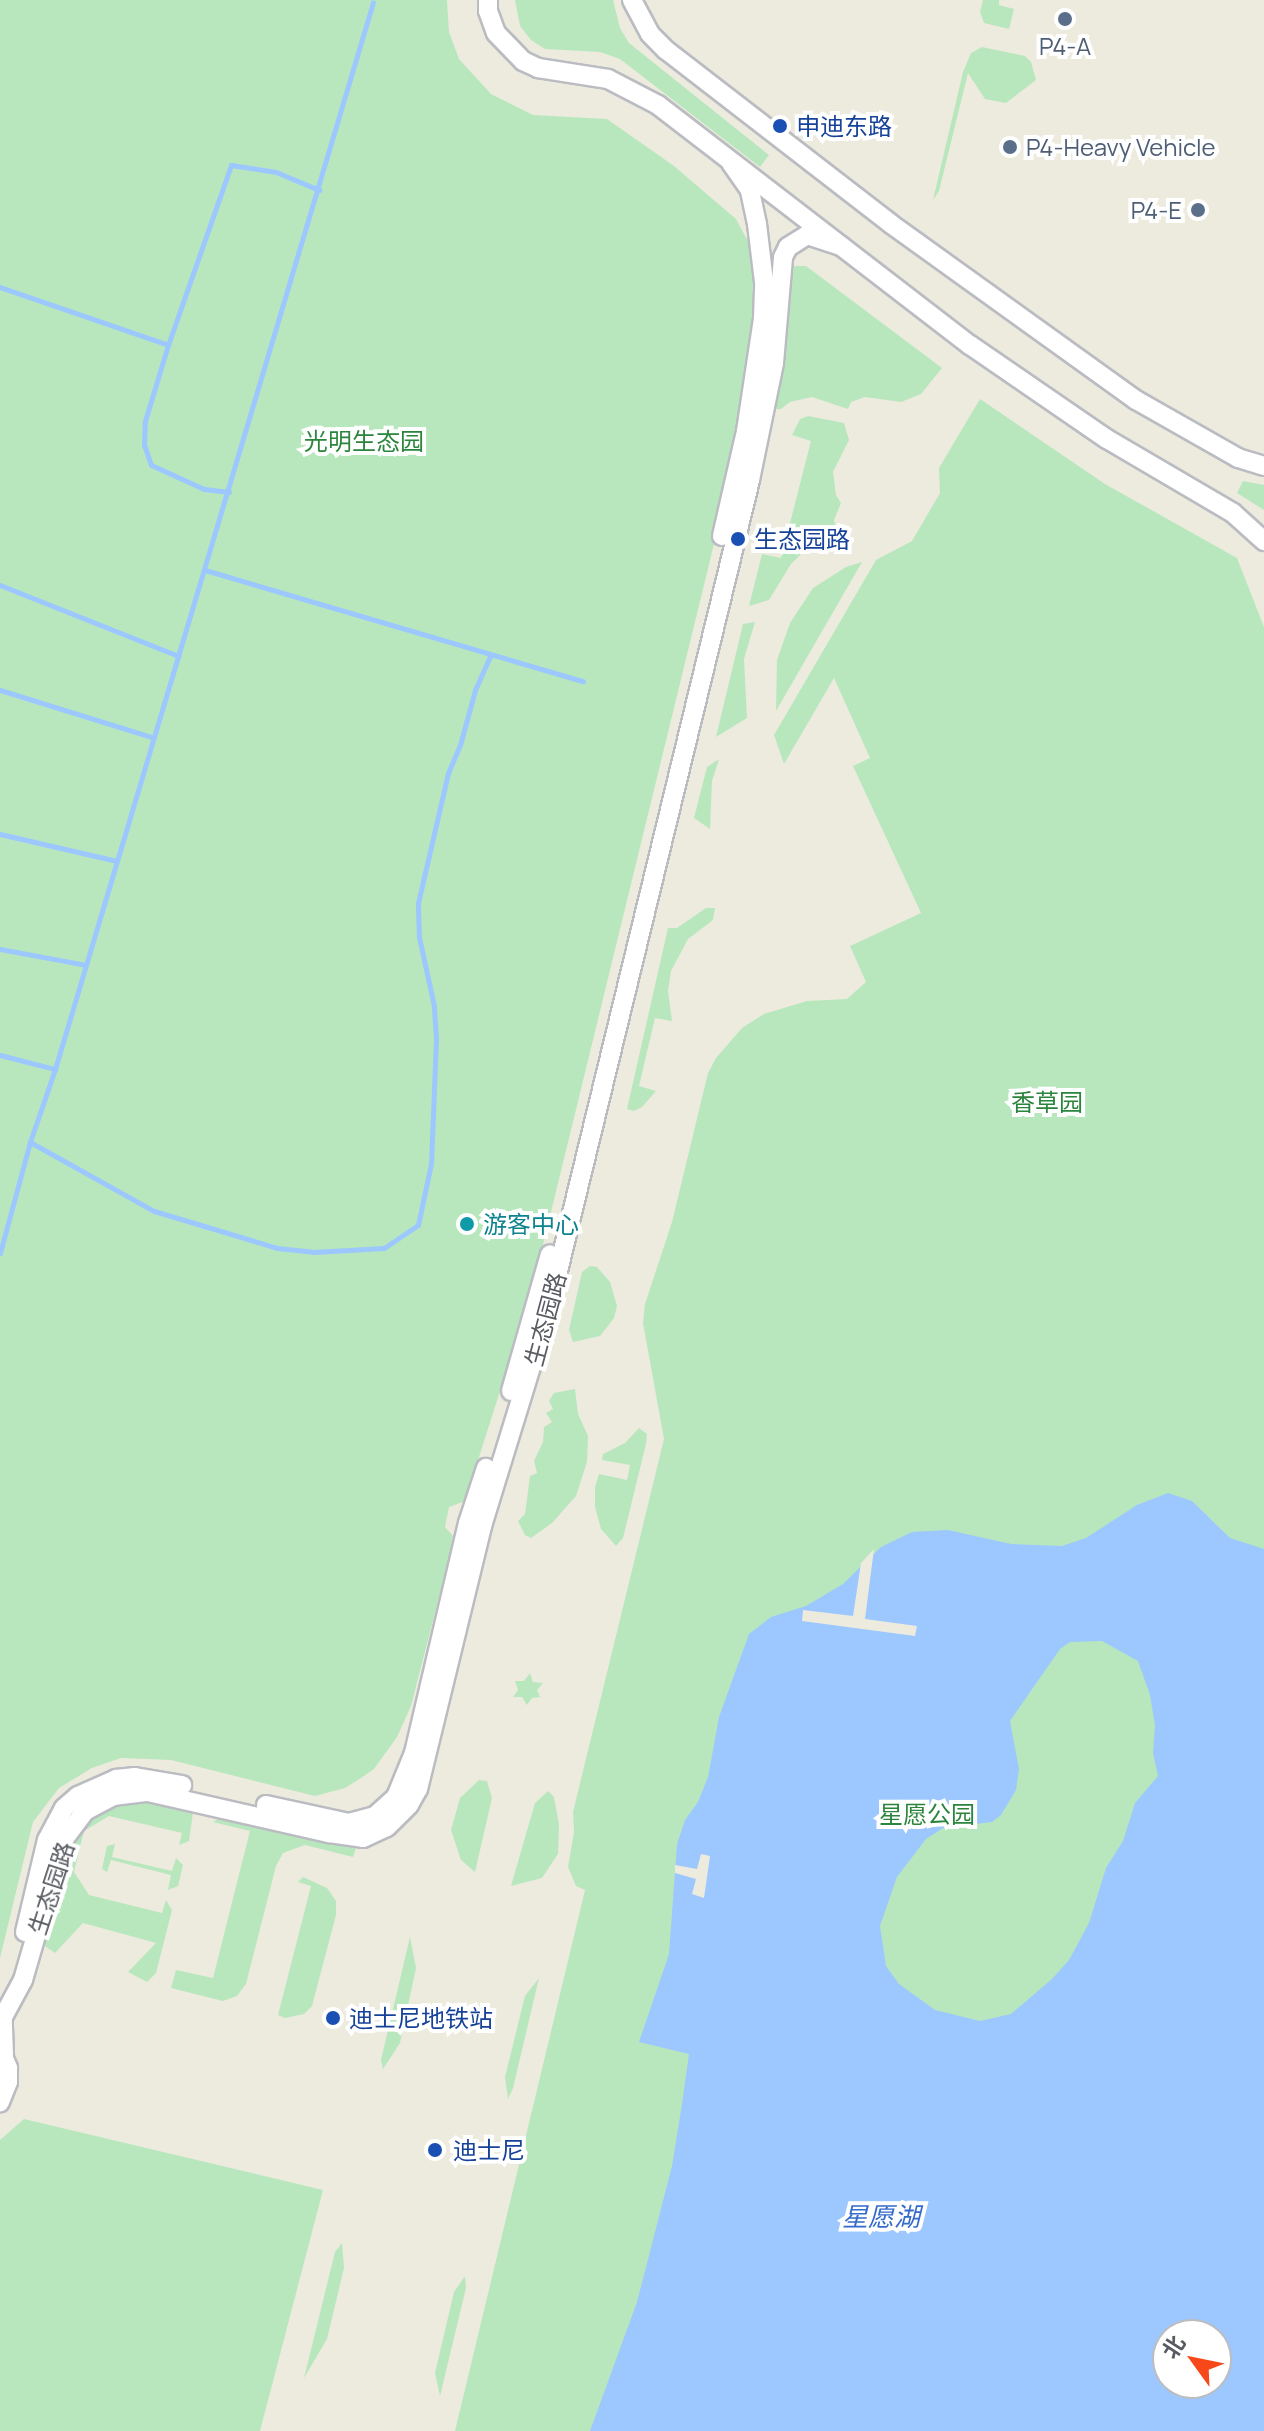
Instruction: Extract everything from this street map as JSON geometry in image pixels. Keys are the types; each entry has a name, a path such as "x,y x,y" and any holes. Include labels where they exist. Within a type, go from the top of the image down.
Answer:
{"street":[{"path":"488,0 488,11 496,33 523,61 538,68 608,79 658,105 997,364 1107,439 1233,513 1264,541"},
{"path":"632,0 650,34 689,69 891,224 1123,391 1238,458 1264,466"},
{"name":"生态园路","path":"0,1996 22,1947 47,1840 64,1808 87,1791 116,1779 154,1779 349,1823 362,1821 386,1808 404,1781 425,1709 468,1523 515,1381 570,1177 746,431 759,363 764,282 750,190 731,163"},
{"name":"生态园路","path":"2,2052 3,2017 23,1980 64,1839 85,1811 113,1796 148,1792 363,1838 387,1827 409,1805 418,1789 485,1513 548,1312 750,480 774,363 783,257 788,247 807,235 841,246"},
{"path":"0,2102 8,2082 2,2052"}],"green space":[{"name":"光明生态园","path":"0,0 447,0 449,32 459,59 491,94 533,115 607,119 674,166 736,219 751,247 757,327 734,462 531,1294 465,1501 449,1507 445,1527 453,1536 448,1562 411,1706 397,1737 374,1769 345,1788 315,1796 171,1760 121,1758 92,1768 59,1788 33,1822 0,1958"},
{"path":"515,0 613,0 620,28 629,43 769,155 760,167 620,59 600,52 545,49 531,40 520,26"},
{"path":"983,0 999,0 999,5 1014,9 1009,29 984,23 980,12"},
{"path":"982,47 1025,56 1031,62 1036,80 1006,103 985,99 968,73 939,191 933,200 963,72 971,53"},
{"path":"806,266 942,368 921,394 901,402 865,397 851,402 848,409 812,397 790,402 781,409 769,409 785,270"},
{"path":"980,399 1105,484 1237,558 1264,627 1264,2431 455,2431 585,1890 576,1886 568,1867 574,1832 573,1812 664,1439 643,1323 645,1304 672,1222 708,1073 716,1058 742,1028 764,1014 807,1001 847,999 866,982 850,946 921,913 853,766 870,758 834,678 784,764 774,735 876,560 912,541 940,493 939,468"},
{"path":"808,416 844,423 849,440 833,472 836,495 841,503 834,520 837,531 805,550 791,564 769,600 749,606 762,554 781,558 811,441 792,435 800,419"},
{"path":"1243,481 1264,485 1264,510 1237,493"},
{"path":"862,562 776,711 777,660 790,623 813,588 846,567"},
{"path":"755,622 744,659 747,718 716,737 743,624"},
{"path":"719,759 712,781 710,829 694,818 707,767"},
{"path":"706,908 715,908 713,920 688,939 671,971 668,991 672,1021 655,1018 639,1086 656,1091 642,1107 634,1111 627,1109 668,928 677,928"},
{"path":"590,1266 597,1267 610,1282 617,1306 614,1318 600,1336 573,1342 569,1330 582,1272"},
{"path":"575,1389 578,1414 588,1436 587,1462 576,1496 552,1523 531,1538 525,1535 518,1521 525,1514 530,1476 537,1473 534,1461 543,1442 544,1427 552,1422 546,1413 553,1409 549,1401 554,1393"},
{"path":"639,1428 647,1434 646,1444 623,1538 616,1546 601,1529 595,1507 595,1487 599,1474 627,1480 630,1465 602,1460 603,1454 625,1443"},
{"path":"530,1673 533,1682 543,1683 537,1690 540,1697 532,1698 527,1705 522,1697 513,1697 518,1690 515,1681 524,1681"},
{"path":"479,1780 487,1781 492,1798 475,1872 461,1860 451,1830 460,1798"},
{"path":"548,1791 554,1797 559,1825 558,1854 542,1878 511,1886 535,1803"},
{"path":"137,1799 187,1808 193,1812 189,1841 179,1845 182,1833 109,1816 84,1831 74,1872 89,1895 162,1913 166,1900 172,1910 156,1973 147,1982 128,1972 156,1943 83,1923 55,1953 45,1946 44,1939 72,1840 93,1815 115,1803"},
{"path":"225,1815 356,1848 353,1857 305,1845 283,1853 276,1866 246,1984 237,1996 223,2001 171,1988 176,1970 213,1978 250,1831 213,1822"},
{"path":"115,1844 112,1857 172,1871 176,1858 183,1865 178,1886 168,1890 171,1875 111,1860 107,1872 102,1869 107,1846"},
{"path":"303,1877 327,1888 336,1901 336,1915 312,2006 304,2014 285,2018 278,2015 311,1886 298,1882"},
{"path":"410,1937 416,1968 400,2043 383,2069 381,2060"},
{"path":"539,1978 508,2099 505,2077 525,1996"},
{"path":"24,2119 323,2190 260,2431 0,2431 0,2140"},
{"path":"342,2243 344,2268 327,2339 304,2378 335,2252"},
{"path":"465,2276 466,2288 440,2396 435,2373 454,2292"}],"water":[{"name":"星愿湖","path":"1168,1493 1192,1501 1230,1538 1264,1549 1264,2431 590,2431 637,2302 672,2166 682,2104 689,2054 639,2042 669,1954 677,1844 685,1820 698,1802 708,1777 719,1717 749,1634 771,1617 806,1606 843,1584 881,1547 912,1532 948,1530 1011,1544 1062,1546 1086,1538 1137,1505","holes":["1102,1641 1138,1661 1150,1695 1155,1725 1153,1753 1158,1776 1135,1803 1123,1841 1106,1868 1089,1923 1069,1960 1011,2014 980,2021 935,2010 899,1984 886,1966 880,1926 897,1877 926,1839 943,1828 992,1822 1001,1815 1016,1790 1019,1769 1010,1721 1060,1649 1070,1642"]}],"pier":[{"path":"874,1549 865,1619 917,1626 915,1636 802,1621 803,1610 853,1616 861,1563"},
{"path":"701,1854 710,1856 704,1898 692,1894 696,1879 675,1873 675,1865 697,1869"}],"waterway":[{"path":"0,1253 30,1142 55,1069 373,2"},
{"path":"229,492 204,489 151,465 144,445 145,421 231,165 276,172 319,190"},
{"path":"0,287 168,345"},
{"path":"205,570 583,681"},
{"path":"0,585 178,656"},
{"path":"30,1142 154,1211 277,1248 313,1252 384,1248 418,1225 431,1164 436,1038 434,1006 419,937 418,903 448,773 460,745 475,690 490,656"},
{"path":"0,690 152,737"},
{"path":"0,834 117,861"},
{"path":"0,949 86,965"},
{"path":"0,1055 55,1069"}],"place":[{"name":"P4-A","path":"1065,19"},
{"name":"申迪东路","path":"780,126"},
{"name":"P4-Heavy Vehicle","path":"1010,147"},
{"name":"P4-E","path":"1198,210"},
{"name":"生态园路","path":"738,539"},
{"name":"游客中心","path":"467,1224"},
{"name":"迪士尼地铁站","path":"333,2018"},
{"name":"迪士尼","path":"435,2150"}],"park label":[{"name":"香草园","path":"1047,1102"},
{"name":"星愿公园","path":"927,1814"}]}
